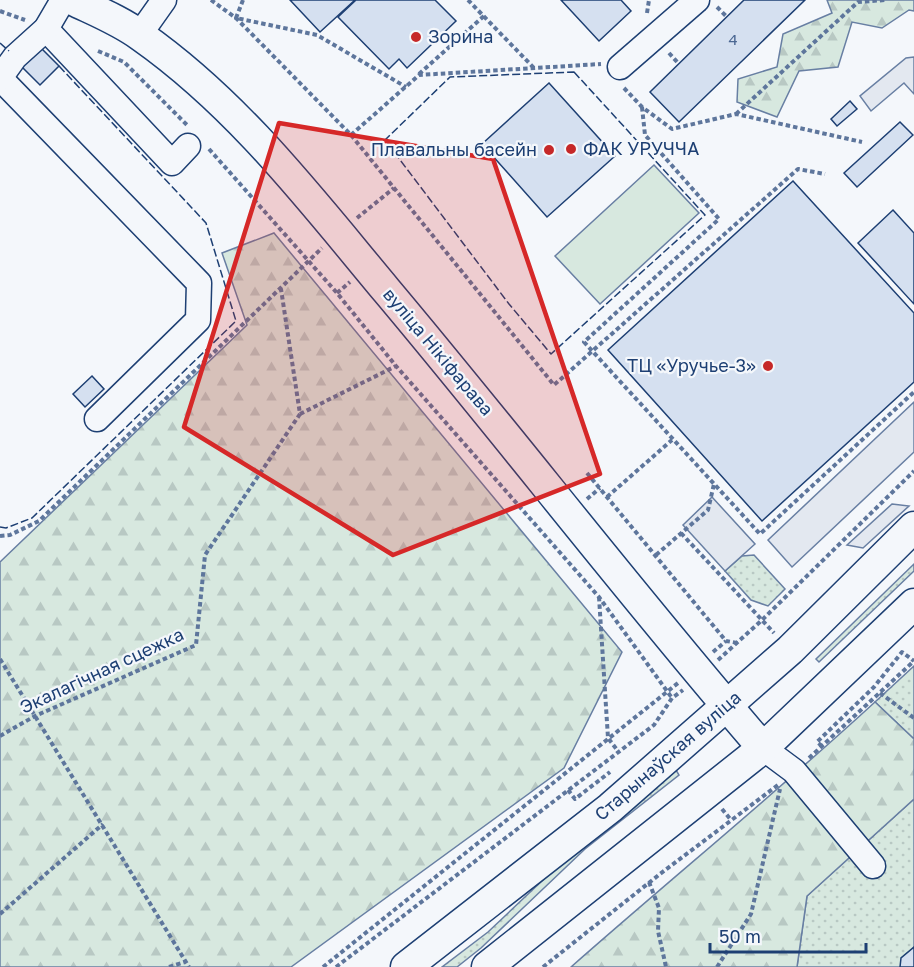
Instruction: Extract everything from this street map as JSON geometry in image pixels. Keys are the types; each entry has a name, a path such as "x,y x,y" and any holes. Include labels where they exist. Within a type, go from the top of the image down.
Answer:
{"main road":[{"name":"вуліца Нікіфарава","path":"73,0 140,34 194,76 255,134 445,360 695,668 764,748"},
{"name":"Старынаўская вуліца","path":"406,967 610,808 790,650 914,526"},
{"path":"487,967 764,748 914,604"}],"lane":[{"path":"63,0 46,29 15,57 0,78 199,283 198,320 97,419"},
{"path":"140,34 164,0"},
{"path":"615,74 697,0"},
{"path":"46,29 172,163 194,139"},
{"path":"764,748 794,771 873,866"}],"path":[{"path":"211,0 236,18 351,135 554,385 798,169 825,174"},
{"path":"236,18 243,0"},
{"path":"468,0 535,69"},
{"path":"736,114 858,2 885,0"},
{"path":"0,11 46,29"},
{"path":"351,135 484,16"},
{"path":"236,18 317,35 406,87"},
{"path":"95,49 124,62 308,260 396,366 599,597 672,698 654,724 336,967"},
{"path":"419,75 601,64 615,74 642,107 672,129 736,114 861,142"},
{"path":"642,107 645,135 719,219 584,342 591,353 760,534 914,392"},
{"path":"0,536 10,535 39,521 281,290 308,260"},
{"path":"281,290 300,414 396,366"},
{"name":"Экалагічная сцежка","path":"0,736 35,716 196,645 205,555 300,414"},
{"path":"607,497 672,440"},
{"path":"587,473 726,641 738,643 914,471"},
{"path":"656,555 708,510 714,484"},
{"path":"681,533 762,620"},
{"path":"599,597 608,738 618,752"},
{"path":"323,967 668,691 726,641"},
{"path":"794,771 822,746 880,693 914,661 902,652 874,687 817,742 822,746"},
{"path":"0,659 104,824 189,967"},
{"path":"880,693 914,718"},
{"path":"543,967 649,882 782,782 751,914 717,967"},
{"path":"568,790 575,799"},
{"path":"0,914 104,824"},
{"path":"649,882 659,908 658,931 666,967"},
{"path":"169,967 185,962"},
{"path":"180,967 185,962"}],"highlighted area":[{"path":"279,123 493,159 600,474 393,555 184,427"}],"green space":[{"path":"827,0 914,0 914,11 909,10 882,28 852,22 838,67 799,71 777,117 737,102 738,79 777,67 783,34 832,13"},
{"path":"654,165 699,213 600,304 555,256"},
{"path":"274,233 622,652 564,768 291,967 0,967 0,562 247,325 222,253"},
{"path":"754,555 785,589 768,606 751,600 725,571 742,556"},
{"path":"914,564 914,571 819,662 816,659"},
{"path":"914,666 914,739 875,702"},
{"path":"875,702 914,739 914,799 807,896 797,967 571,967 800,769"},
{"path":"676,770 679,775 585,849 481,948 457,967 442,967 488,932 581,844"},
{"path":"914,799 914,967 797,967 807,896"}],"shaded area":[{"path":"914,57 914,94 904,83 871,111 860,96 906,58"},
{"path":"914,402 914,452 792,567 768,540"},
{"path":"712,497 755,544 725,571 683,525"},
{"path":"892,504 909,506 863,548 847,545"}],"building":[{"path":"290,0 355,0 320,32"},
{"path":"356,0 435,0 456,21 407,68 399,59 389,69 338,17"},
{"path":"561,0 621,0 631,11 599,41"},
{"path":"744,0 805,0 679,122 650,92"},
{"path":"39,46 59,66 40,85 20,65"},
{"name":"Плавальны басейн","path":"549,83 615,156 547,217 482,144"},
{"path":"850,101 857,109 837,126 831,119"},
{"path":"900,122 913,135 857,187 844,173"},
{"name":"ТЦ «Уручье-3»","path":"793,181 914,313 914,382 762,521 608,350"},
{"path":"893,210 914,233 914,304 858,243"},
{"path":"92,376 104,389 85,407 73,394"},
{"path":"914,947 914,967 900,967 901,958"}],"fence":[{"path":"0,43 9,51"},
{"path":"0,527 6,528 32,518 236,321 206,223 59,66"},
{"path":"574,72 705,215 551,354 509,304 385,140 450,77 574,72"}],"place":[{"name":"Зорина","path":"416,37"},
{"name":"ФАК УРУЧЧА","path":"571,149"},
{"name":"Плавальны басейн","path":"549,150"},
{"name":"ТЦ «Уручье-3»","path":"768,366"}]}
